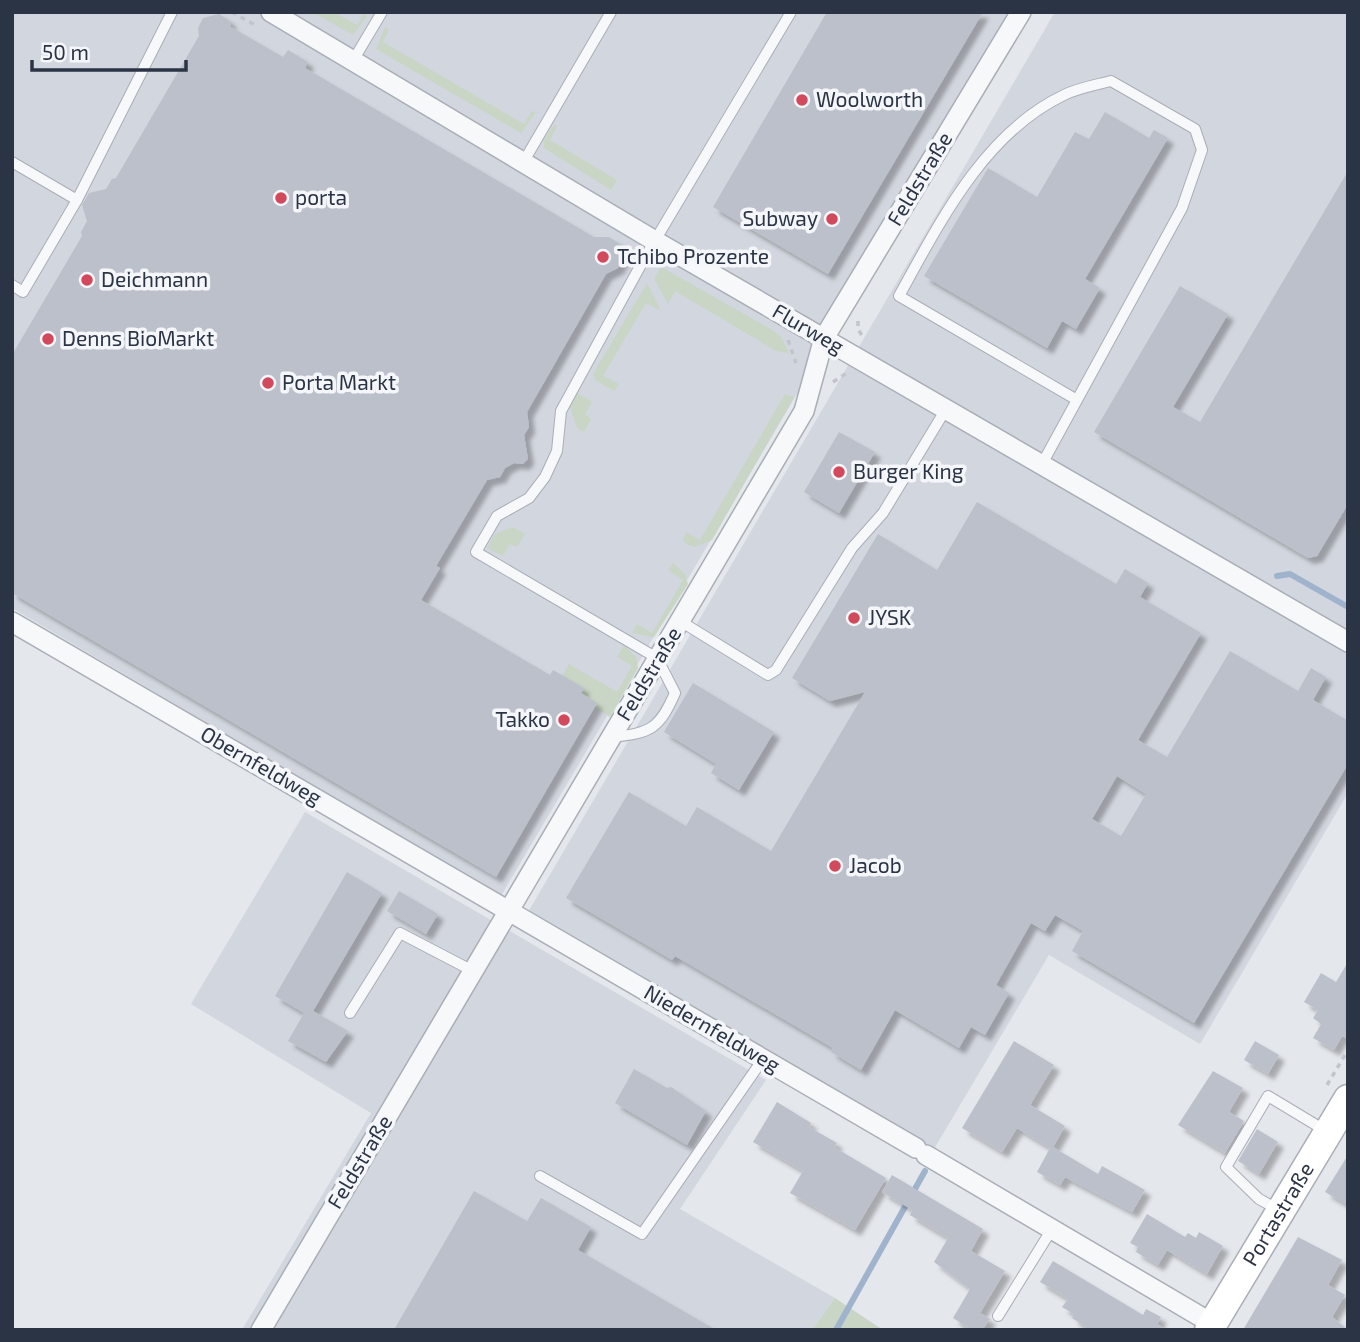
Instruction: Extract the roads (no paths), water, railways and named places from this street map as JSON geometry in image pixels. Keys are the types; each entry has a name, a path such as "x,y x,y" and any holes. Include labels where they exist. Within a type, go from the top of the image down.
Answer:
{"main road":[{"name":"Portastraße","path":"1211,1327 1348,1099"}],"street":[{"name":"Flurweg","path":"271,12 655,241 1348,642"},
{"name":"Feldstraße","path":"261,1330 804,411 824,338 1021,12"},
{"name":"Obernfeldweg","path":"12,622 509,911"},
{"name":"Niedernfeldweg","path":"509,911 1052,1229 1211,1327"}],"lane":[{"path":"12,285 23,292 77,200 172,12"},
{"path":"354,60 382,12"},
{"path":"524,161 611,12"},
{"path":"612,737 642,734 664,719 675,693 657,658 476,552 497,516 529,498 545,477 557,451 561,411 655,241 791,12"},
{"path":"1042,464 1077,400 1182,208 1202,150 1195,129 1111,81 1066,93 1036,110 1002,139 968,180 899,296 1077,400"},
{"path":"12,162 77,200"},
{"path":"680,621 768,675 776,670 852,548 883,513 946,409"},
{"path":"350,1013 400,933 473,971"},
{"path":"540,1176 642,1234 763,1059"},
{"path":"1280,1210 1259,1199 1226,1167 1268,1096 1327,1131"},
{"path":"998,1316 1052,1229"}],"waterway":[{"path":"1277,576 1290,574 1348,607"},
{"path":"836,1330 925,1171"}],"place":[{"name":"Woolworth","path":"802,100"},
{"name":"porta","path":"281,198"},
{"name":"Subway","path":"832,219"},
{"name":"Tchibo Prozente","path":"603,257"},
{"name":"Deichmann","path":"87,280"},
{"name":"Denns BioMarkt","path":"48,339"},
{"name":"Porta Markt","path":"268,383"},
{"name":"Burger King","path":"839,472"},
{"name":"JYSK","path":"854,618"},
{"name":"Takko","path":"564,720"},
{"name":"Jacob","path":"835,866"}]}
